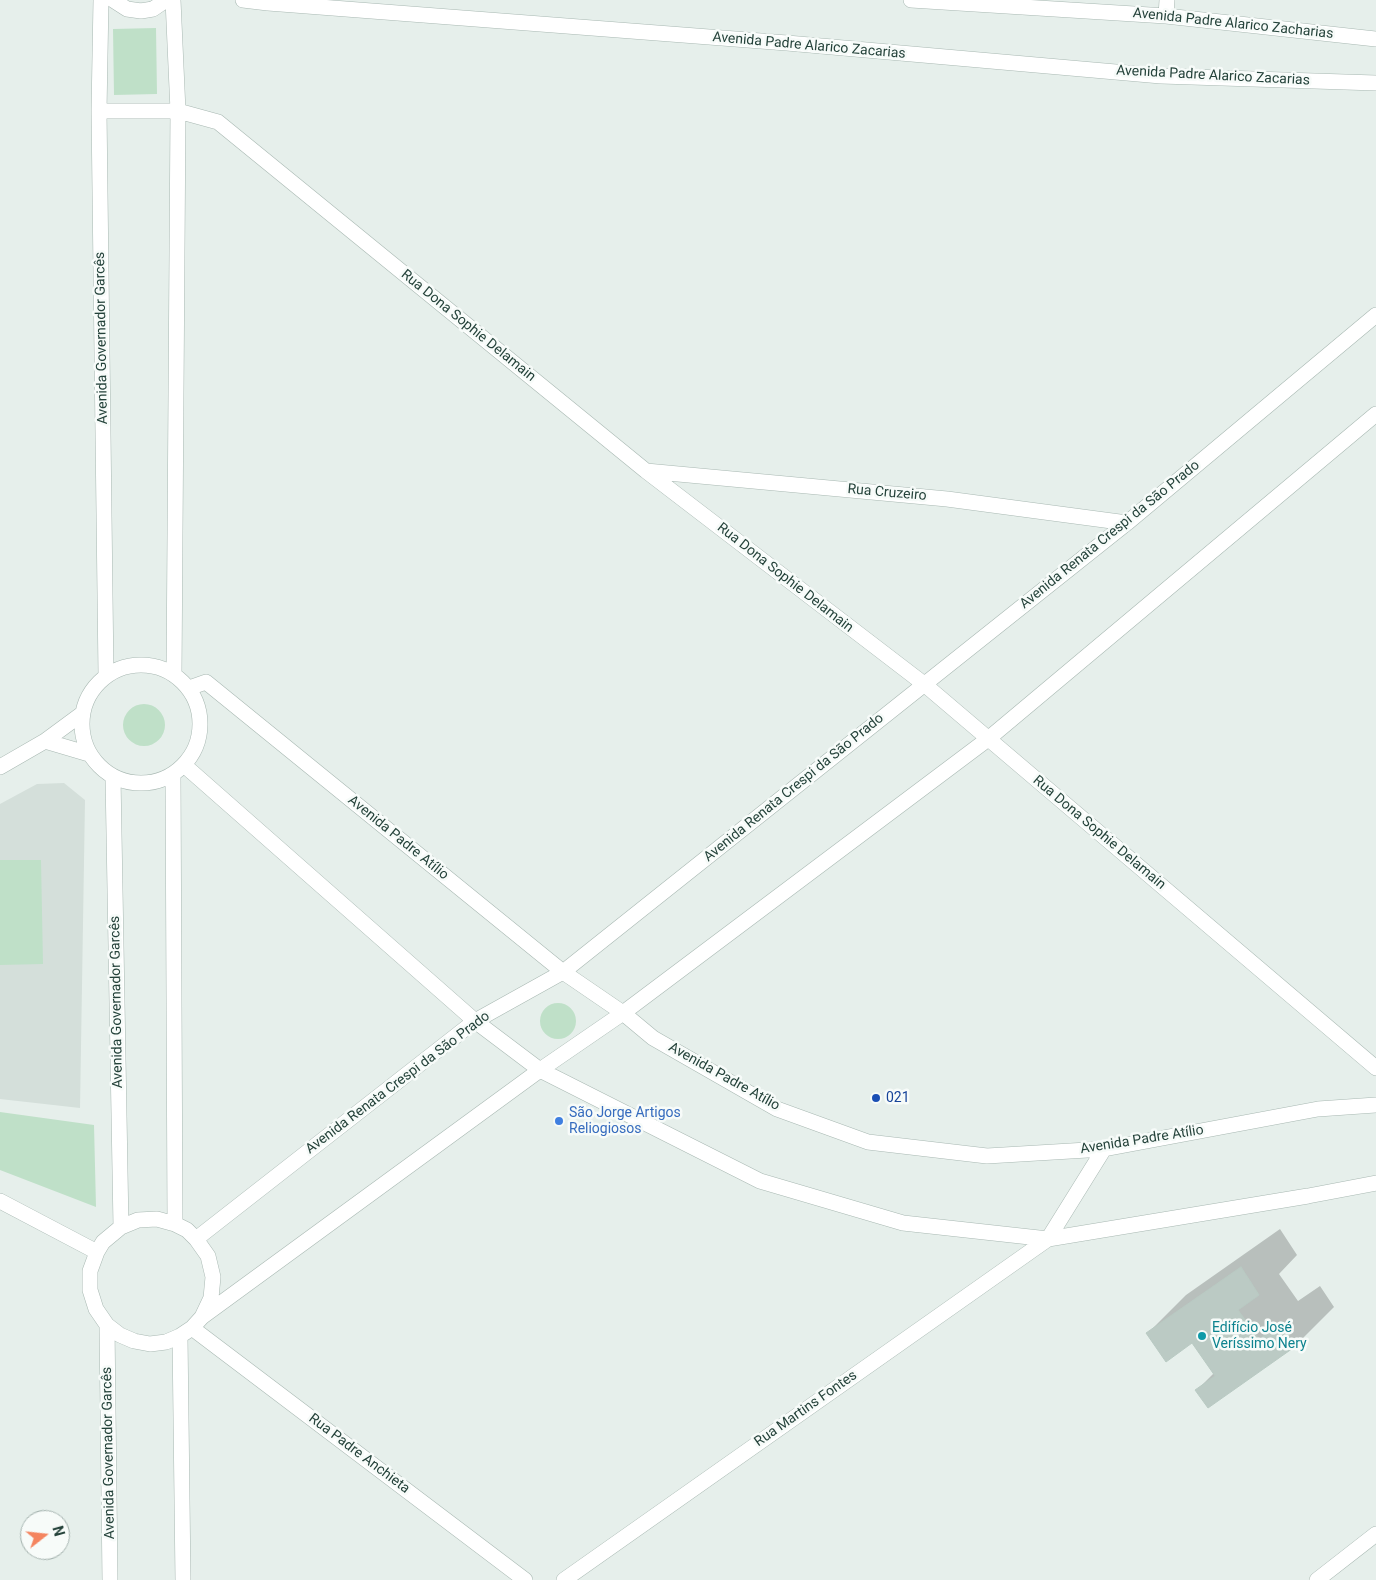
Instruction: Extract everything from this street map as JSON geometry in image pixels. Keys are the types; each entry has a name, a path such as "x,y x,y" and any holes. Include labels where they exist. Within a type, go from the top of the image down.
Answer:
{"street":[{"name":"Avenida Governador Garcês","path":"101,0 99,110 106,676"},
{"path":"113,0 127,9 141,11 154,9 166,0"},
{"path":"173,0 178,111 174,674"},
{"name":"Avenida Padre Alarico Zacarias","path":"243,0 1161,76 1376,83"},
{"name":"Avenida Padre Alarico Zacharias","path":"911,0 1166,16 1376,39"},
{"path":"1166,16 1167,0"},
{"name":"Rua Dona Sophie Delamain","path":"99,110 178,111 218,122 646,471 924,684 1376,1068"},
{"name":"Avenida Renata Crespi da São Prado","path":"196,1238 475,1021 563,972 1127,523 1376,315"},
{"path":"183,1580 192,1327 211,1298 213,1277 208,1256 196,1238 176,1224 157,1219 138,1220 121,1227 103,1242 90,1271 90,1290 96,1309 108,1325 120,1335 134,1341 150,1344 166,1342 192,1327 540,1070 623,1013 988,739 1376,414"},
{"name":"Rua Cruzeiro","path":"646,471 948,498 1127,523"},
{"path":"132,665 147,665 161,668 174,674 188,688 196,703 200,728 194,752 178,770 159,782 144,784 128,782 113,777 100,767 90,754 82,734 82,713 87,698 95,686 118,668 132,665"},
{"name":"Avenida Padre Atílio","path":"188,688 206,682 563,972 623,1013 653,1038 777,1109 868,1142 987,1156 1104,1149 1318,1109 1376,1105"},
{"path":"0,767 45,741 82,713"},
{"path":"45,741 90,754"},
{"path":"178,770 475,1021 540,1070 760,1182 902,1222 1048,1239 1376,1183"},
{"path":"176,1224 178,770"},
{"name":"Avenida Governador Garcês","path":"113,777 121,1227"},
{"path":"1048,1239 1104,1149"},
{"path":"0,1200 97,1252"},
{"name":"Rua Martins Fontes","path":"564,1580 1048,1239"},
{"name":"Avenida Governador Garcês","path":"108,1325 110,1580"},
{"name":"Rua Padre Anchieta","path":"192,1327 525,1580"},
{"path":"1317,1580 1376,1534"}],"shaded area":[{"path":"64,783 85,800 80,1108 0,1099 0,804 37,784"}],"green space":[{"path":"156,28 157,94 114,95 113,29"},
{"path":"144,704 159,710 165,725 159,740 144,746 129,740 123,725 129,710"},
{"path":"0,860 41,860 43,964 0,965"},
{"path":"558,1003 571,1008 576,1021 571,1034 558,1039 545,1034 540,1021 545,1008"},
{"path":"0,1112 94,1125 96,1207 0,1170"}],"building":[{"name":"Edifício José Veríssimo Nery","path":"1241,1267 1259,1295 1238,1310 1259,1339 1281,1324 1296,1346 1208,1408 1195,1390 1215,1376 1192,1343 1166,1362 1146,1333"}],"place":[{"name":"021","path":"876,1098"},
{"name":"São Jorge Artigos Reliogiosos","path":"559,1121"},
{"name":"Edifício José Veríssimo Nery","path":"1202,1336"}]}
